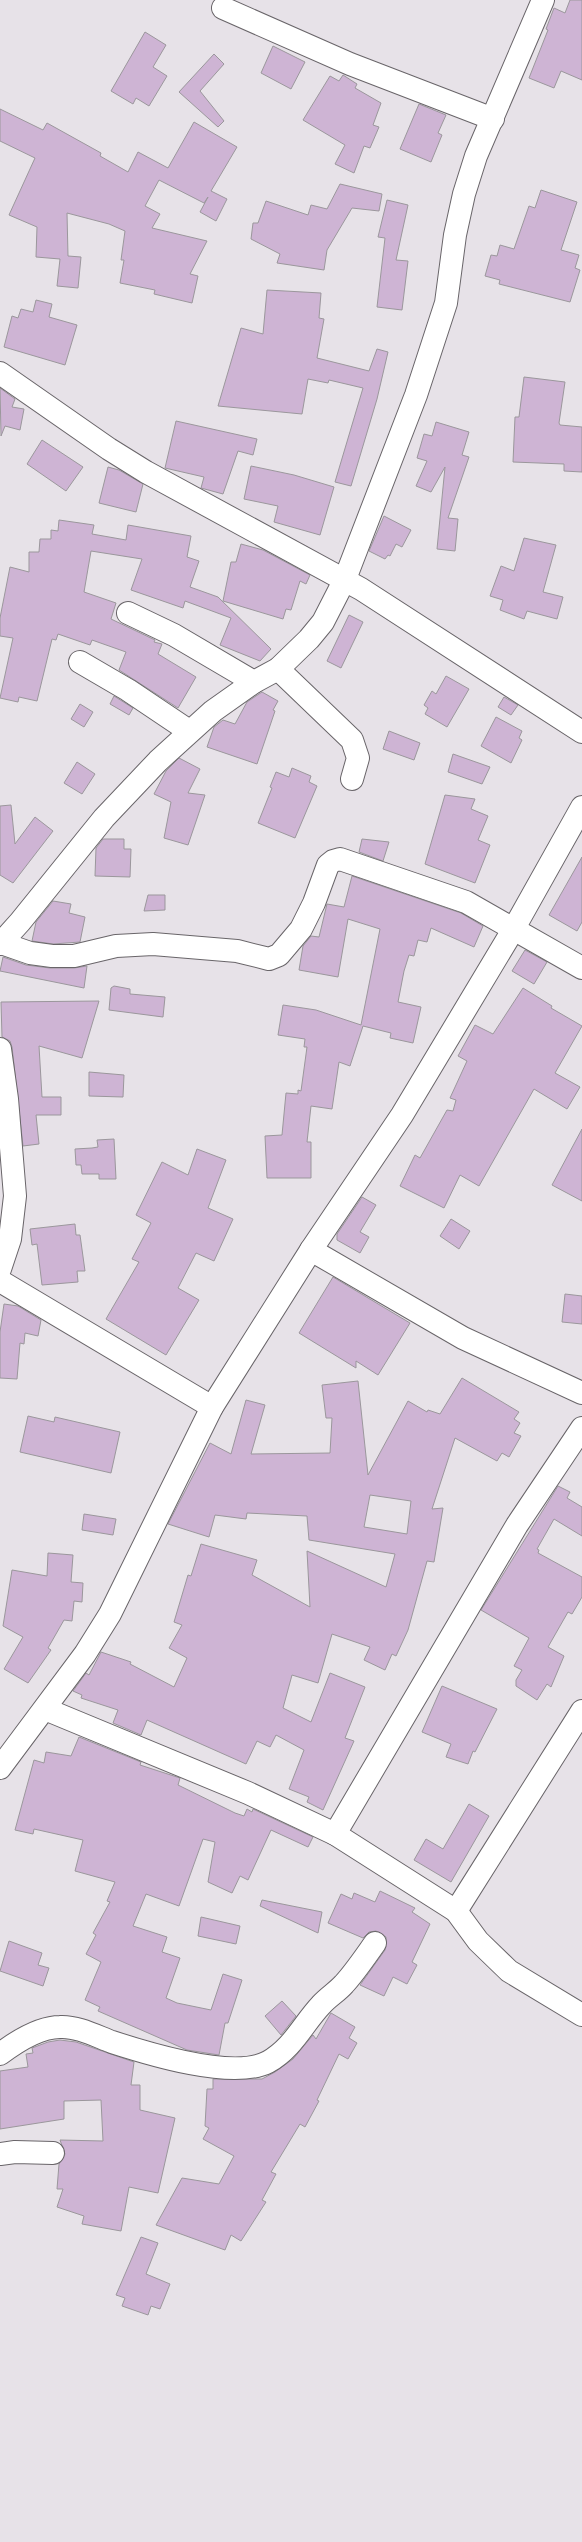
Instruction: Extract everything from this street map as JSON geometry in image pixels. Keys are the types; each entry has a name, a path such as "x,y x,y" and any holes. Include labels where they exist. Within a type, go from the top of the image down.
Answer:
{"street":[{"path":"543,0 476,156 464,194 456,235 446,304 431,353 345,579 323,622 278,669 254,682 189,732 104,818 0,943 30,953 52,956 74,956 132,944 165,944 237,950 269,959 279,955 301,928 314,903 328,866 333,861 340,860 466,902 582,968"},
{"path":"224,8 350,64 493,119"},
{"path":"0,373 109,449 146,472 345,579 582,732"},
{"path":"128,613 200,649 254,682"},
{"path":"80,662 128,690 189,732"},
{"path":"278,669 352,740 358,758 352,779"},
{"path":"0,1768 85,1654 110,1614 212,1407 311,1250 402,1115 513,930 582,807"},
{"path":"0,1049 7,1099 15,1196 10,1239 0,1269"},
{"path":"311,1250 463,1338 582,1393"},
{"path":"0,1281 212,1407"},
{"path":"335,1834 506,1544 582,1428"},
{"path":"45,1709 234,1787 335,1834 456,1911 478,1941 509,1971 582,2015"},
{"path":"456,1911 582,1710"},
{"path":"0,2054 41,2031 60,2026 78,2030 155,2055 221,2068 239,2070 253,2068 283,2052 294,2042 316,2011 343,1985 375,1944"},
{"path":"0,2154 15,2152 53,2153"}],"building":[{"path":"570,0 582,0 582,80 561,71 554,88 529,78 548,30 546,29 554,8 565,13"},
{"path":"145,32 166,45 153,67 167,76 149,106 136,98 133,104 111,91"},
{"path":"273,46 305,62 291,89 261,73"},
{"path":"214,54 224,64 200,91 224,121 218,127 179,92"},
{"path":"343,75 357,84 355,88 381,103 373,125 379,127 370,148 364,146 354,173 335,164 345,145 303,120 330,76 339,81"},
{"path":"419,104 446,115 438,133 442,135 431,162 400,149"},
{"path":"0,109 43,130 47,123 101,153 100,156 128,172 138,152 168,168 194,122 237,147 211,191 227,199 216,221 200,212 208,197 204,203 159,180 145,206 160,214 152,228 207,241 190,274 198,276 192,303 154,294 155,290 120,283 124,260 121,260 125,231 109,224 67,213 68,256 81,257 78,288 57,286 60,259 36,257 37,227 9,215 35,158 0,141"},
{"path":"340,184 382,194 379,211 352,208 327,250 324,270 277,263 280,254 251,239 253,223 258,223 266,201 308,215 311,205 327,209"},
{"path":"541,190 577,202 561,250 579,255 575,268 580,270 570,302 499,284 500,280 485,276 491,255 497,256 500,245 514,249 529,206 535,208"},
{"path":"387,200 408,205 396,260 408,261 402,310 377,307 385,238 378,237"},
{"path":"267,290 321,293 319,318 324,319 317,358 369,371 377,349 388,352 377,399 351,486 335,482 363,388 329,380 328,383 308,379 302,414 218,406 241,328 263,334"},
{"path":"36,300 52,304 49,317 77,325 65,365 4,347 12,316 18,318 21,309 33,312"},
{"path":"524,377 565,382 559,423 560,425 582,427 582,472 564,471 564,464 513,462 515,417 519,417"},
{"path":"0,388 15,399 12,407 24,409 20,430 5,426 1,436"},
{"path":"176,421 257,439 253,455 238,451 223,494 201,488 204,477 165,468"},
{"path":"436,422 469,432 462,455 469,457 448,518 458,519 455,551 437,549 445,467 431,492 416,486 427,461 417,458 424,434 432,436"},
{"path":"42,440 83,467 66,491 27,464"},
{"path":"251,466 294,475 334,487 320,535 274,522 278,506 244,499"},
{"path":"108,467 119,470 143,484 136,512 99,503"},
{"path":"384,516 411,530 402,547 396,544 390,556 388,555 385,559 369,551"},
{"path":"59,520 94,525 92,534 126,540 128,525 191,536 187,557 199,561 190,587 218,597 271,649 260,661 220,645 231,618 185,601 183,608 131,590 142,559 91,551 84,592 116,603 111,619 155,640 154,642 162,644 158,654 196,677 178,708 119,670 126,652 92,640 90,645 58,634 56,640 52,639 37,701 19,697 18,702 0,698 13,638 0,636 0,618 10,567 29,572 29,552 39,552 40,539 51,539 51,530 58,531"},
{"path":"524,538 556,545 543,592 563,597 557,619 527,611 524,619 500,610 503,600 490,596 501,566 514,571"},
{"path":"241,544 263,550 310,575 306,584 300,581 291,610 286,609 283,619 223,601 231,562 236,562"},
{"path":"349,615 363,622 341,668 327,661"},
{"path":"446,676 469,689 447,727 425,714 428,708 424,705 432,691 436,694"},
{"path":"262,692 278,701 273,710 275,711 257,764 207,747 214,727 223,720 235,724 247,702"},
{"path":"114,696 133,708 129,715 110,704"},
{"path":"504,697 518,705 511,715 498,707"},
{"path":"80,704 93,712 84,727 71,719"},
{"path":"496,717 522,731 519,738 522,740 511,763 481,746"},
{"path":"389,731 420,743 414,760 383,749"},
{"path":"453,754 490,767 482,784 448,772"},
{"path":"179,758 200,769 188,793 205,795 188,845 164,838 171,802 154,794 166,771"},
{"path":"77,762 95,774 82,794 64,783"},
{"path":"292,768 311,776 309,782 317,786 295,838 258,823 272,788 270,787 276,772 289,777"},
{"path":"445,795 475,799 471,809 488,816 478,840 490,845 475,883 425,864"},
{"path":"11,805 15,844 35,817 53,831 13,883 0,875 0,806"},
{"path":"103,839 124,839 124,849 131,849 130,877 95,876 96,848"},
{"path":"362,839 389,842 383,861 359,852"},
{"path":"582,857 582,922 577,931 549,915"},
{"path":"352,876 461,913 483,926 474,947 431,928 427,942 418,940 414,956 409,955 404,971 398,1002 421,1007 413,1043 390,1038 391,1033 363,1026 350,1066 339,1062 332,1109 311,1106 307,1142 311,1142 311,1178 267,1178 265,1136 282,1135 286,1093 298,1094 298,1090 301,1091 307,1047 304,1047 305,1039 278,1035 283,1005 316,1010 361,1025 380,929 348,919 338,977 299,970 303,946 311,936 319,937 327,904 344,907"},
{"path":"148,895 165,895 165,910 144,911"},
{"path":"53,901 71,904 69,913 85,917 80,942 53,944 32,941 36,922"},
{"path":"525,950 547,962 534,984 512,971"},
{"path":"3,957 26,965 50,968 74,968 87,966 84,988 0,971"},
{"path":"114,986 130,989 130,994 165,997 163,1017 109,1010 111,988"},
{"path":"523,988 552,1006 551,1008 582,1026 555,1073 580,1087 567,1109 534,1089 479,1186 460,1175 444,1208 400,1186 415,1155 420,1158 447,1110 453,1111 456,1100 450,1098 467,1061 458,1056 475,1025 493,1034"},
{"path":"99,1001 82,1058 39,1046 42,1097 61,1097 61,1115 36,1115 39,1144 23,1146 12,1047 10,1041 2,1037 1,1002"},
{"path":"89,1072 124,1075 123,1097 89,1096"},
{"path":"582,1129 582,1201 552,1185"},
{"path":"114,1139 116,1179 99,1179 99,1174 82,1174 81,1165 76,1165 75,1149 98,1147 97,1140"},
{"path":"197,1149 226,1160 208,1208 233,1219 214,1261 196,1253 178,1288 199,1300 166,1355 106,1319 139,1262 132,1259 151,1223 136,1215 162,1162 188,1175"},
{"path":"362,1197 376,1205 360,1232 369,1237 360,1253 337,1240 337,1234"},
{"path":"451,1219 470,1231 459,1249 440,1236"},
{"path":"75,1224 76,1235 80,1235 85,1271 77,1271 78,1282 42,1285 37,1244 32,1245 30,1229"},
{"path":"333,1277 410,1323 378,1375 356,1361 356,1368 299,1333"},
{"path":"565,1294 582,1296 582,1324 562,1322"},
{"path":"4,1304 18,1306 41,1320 38,1336 25,1333 24,1344 20,1343 17,1379 0,1378 0,1332"},
{"path":"462,1378 519,1412 514,1419 520,1423 514,1433 521,1436 509,1457 502,1453 497,1461 455,1438 432,1509 443,1508 434,1562 427,1561 408,1630 396,1656 392,1654 385,1670 364,1660 370,1647 332,1634 318,1683 292,1675 283,1708 311,1722 330,1673 365,1687 345,1738 354,1741 323,1810 307,1802 309,1797 289,1789 304,1750 276,1735 270,1747 257,1741 246,1764 147,1720 141,1735 113,1723 118,1710 81,1698 82,1695 73,1691 86,1673 89,1675 101,1652 131,1662 130,1664 174,1687 187,1658 169,1648 182,1625 174,1622 188,1575 191,1576 201,1544 257,1560 252,1575 310,1607 307,1551 386,1587 395,1554 309,1540 307,1516 247,1513 246,1519 215,1515 209,1537 168,1524 210,1443 231,1454 246,1400 265,1405 251,1454 330,1453 332,1418 326,1418 322,1385 358,1381 368,1475 408,1401 427,1412 428,1410 440,1414","holes":["370,1495 411,1501 407,1534 364,1527"]},
{"path":"28,1416 54,1422 55,1417 120,1432 111,1473 20,1452"},
{"path":"558,1486 570,1492 567,1498 582,1507 582,1536 554,1519 537,1549 539,1550 538,1553 582,1577 582,1597 572,1614 568,1612 548,1647 564,1656 551,1687 547,1684 537,1700 516,1686 516,1680 522,1670 514,1666 529,1638 481,1610"},
{"path":"84,1514 116,1519 113,1535 82,1530"},
{"path":"48,1553 73,1555 71,1582 83,1583 82,1602 74,1601 72,1621 64,1620 48,1648 51,1650 28,1683 4,1669 23,1637 3,1626 12,1570 47,1576"},
{"path":"442,1686 497,1709 475,1752 473,1751 468,1764 446,1757 451,1744 422,1732"},
{"path":"79,1737 141,1762 140,1765 180,1778 178,1785 235,1813 244,1816 247,1809 252,1812 253,1809 313,1837 308,1847 271,1830 248,1880 240,1876 232,1893 208,1882 215,1842 203,1839 179,1906 146,1894 133,1926 167,1937 162,1952 180,1958 166,1998 177,2003 211,2010 223,1974 242,1980 228,2023 225,2023 219,2055 187,2050 98,2011 100,2007 85,2000 101,1962 86,1954 96,1935 93,1933 110,1902 107,1901 115,1882 75,1871 83,1840 34,1829 33,1834 15,1830 34,1760 44,1763 46,1752 71,1756"},
{"path":"469,1804 489,1816 451,1882 414,1860 426,1839 443,1849"},
{"path":"380,1891 415,1908 412,1912 430,1924 412,1962 417,1965 407,1984 393,1977 384,1996 360,1985 385,1950 386,1937 376,1931 369,1932 363,1938 328,1923 341,1894 352,1899 354,1893 375,1902"},
{"path":"262,1900 322,1912 318,1933 260,1906"},
{"path":"201,1917 240,1926 236,1944 198,1936"},
{"path":"9,1941 42,1953 38,1965 49,1968 43,1986 0,1971"},
{"path":"282,2001 296,2016 281,2035 265,2016"},
{"path":"331,2013 355,2027 349,2038 357,2043 348,2059 339,2054 317,2100 319,2101 305,2127 300,2124 271,2172 276,2174 262,2200 266,2202 241,2241 231,2235 225,2250 156,2225 182,2178 219,2184 234,2156 203,2139 209,2128 205,2126 207,2089 213,2089 213,2079 262,2079 275,2072 293,2059 313,2035 316,2039"},
{"path":"60,2040 76,2042 134,2062 131,2085 140,2085 140,2110 175,2118 158,2193 129,2187 121,2231 82,2224 84,2216 57,2207 63,2189 57,2189 59,2164 65,2154 60,2140 103,2141 101,2100 64,2101 64,2119 0,2129 0,2071 28,2067 26,2054 33,2053 32,2048 48,2042"},
{"path":"141,2237 158,2243 146,2274 170,2284 160,2309 151,2306 148,2315 122,2306 125,2298 116,2295"}]}
